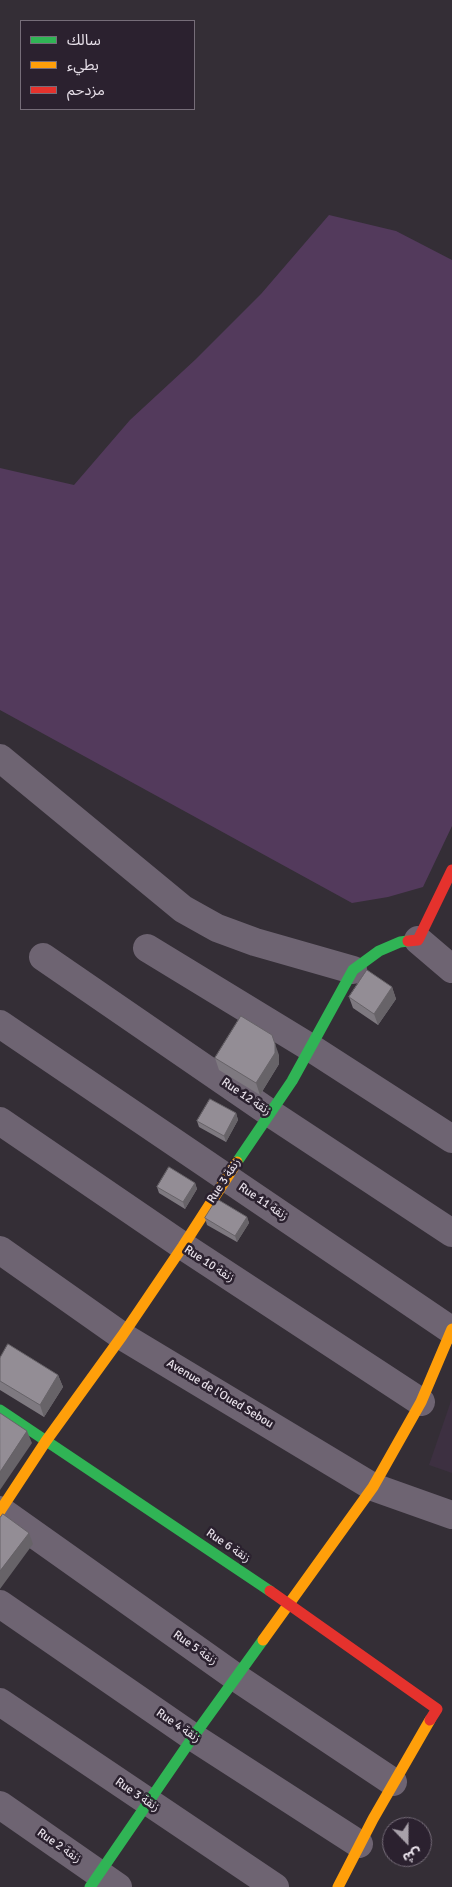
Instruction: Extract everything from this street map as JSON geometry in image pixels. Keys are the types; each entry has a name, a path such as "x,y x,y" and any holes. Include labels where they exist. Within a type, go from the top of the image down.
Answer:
{"street":[{"path":"0,758 183,909 217,928 255,942 353,970"},
{"path":"452,870 418,940 452,969"},
{"name":"Rue 3 زنقة","path":"0,1510 46,1441 122,1336 292,1080 353,970 379,951 400,942 418,940"},
{"path":"147,948 311,1048 452,1139"},
{"name":"Rue 12 زنقة","path":"43,957 270,1113 452,1233"},
{"name":"Rue 11 زنقة","path":"0,1024 452,1330"},
{"name":"Rue 10 زنقة","path":"0,1121 183,1246 421,1402"},
{"name":"Avenue de l'Oued Sebou","path":"4,1258 122,1336 373,1487 452,1515"},
{"path":"102,1883 149,1803 194,1737 373,1487 421,1402 452,1330"},
{"name":"Rue 6 زنقة","path":"0,1410 290,1604 437,1709 393,1782"},
{"name":"Rue 5 زنقة","path":"0,1510 237,1678 393,1782"},
{"name":"Rue 4 زنقة","path":"0,1604 194,1737 359,1844"},
{"name":"Rue 3 زنقة","path":"0,1702 275,1887"},
{"path":"338,1887 393,1782"},
{"name":"Rue 2 زنقة","path":"0,1805 102,1883"}],"shaded area":[{"path":"329,215 396,231 452,260 452,826 423,887 388,897 352,903 0,710 0,468 74,485 130,420 196,359 261,294"},
{"path":"452,1398 452,1473 429,1465"}],"building":[{"path":"367,970 392,987 374,1014 349,997"},
{"path":"241,1016 272,1035 275,1044 275,1053 256,1083 215,1058"},
{"path":"210,1099 236,1113 224,1136 197,1121"},
{"path":"169,1167 195,1183 183,1202 157,1187"},
{"path":"217,1199 247,1217 235,1236 205,1218"},
{"path":"8,1344 58,1375 40,1405 0,1381 0,1358"},
{"path":"0,1413 27,1431 0,1472"},
{"path":"3,1514 29,1533 0,1571 0,1518"}],"traffic: fast":[{"path":"237,1162 292,1081 353,970 379,951 400,942 408,941"},
{"path":"0,1410 270,1591"},
{"path":"90,1887 193,1737 263,1640"}],"traffic: slow":[{"path":"0,1511 46,1441 122,1336 237,1162"},
{"path":"263,1640 373,1487 421,1402 452,1329"},
{"path":"338,1887 373,1819 430,1720"}],"traffic: jam":[{"path":"408,941 418,940 452,870"},
{"path":"270,1591 437,1709 430,1720"}]}
